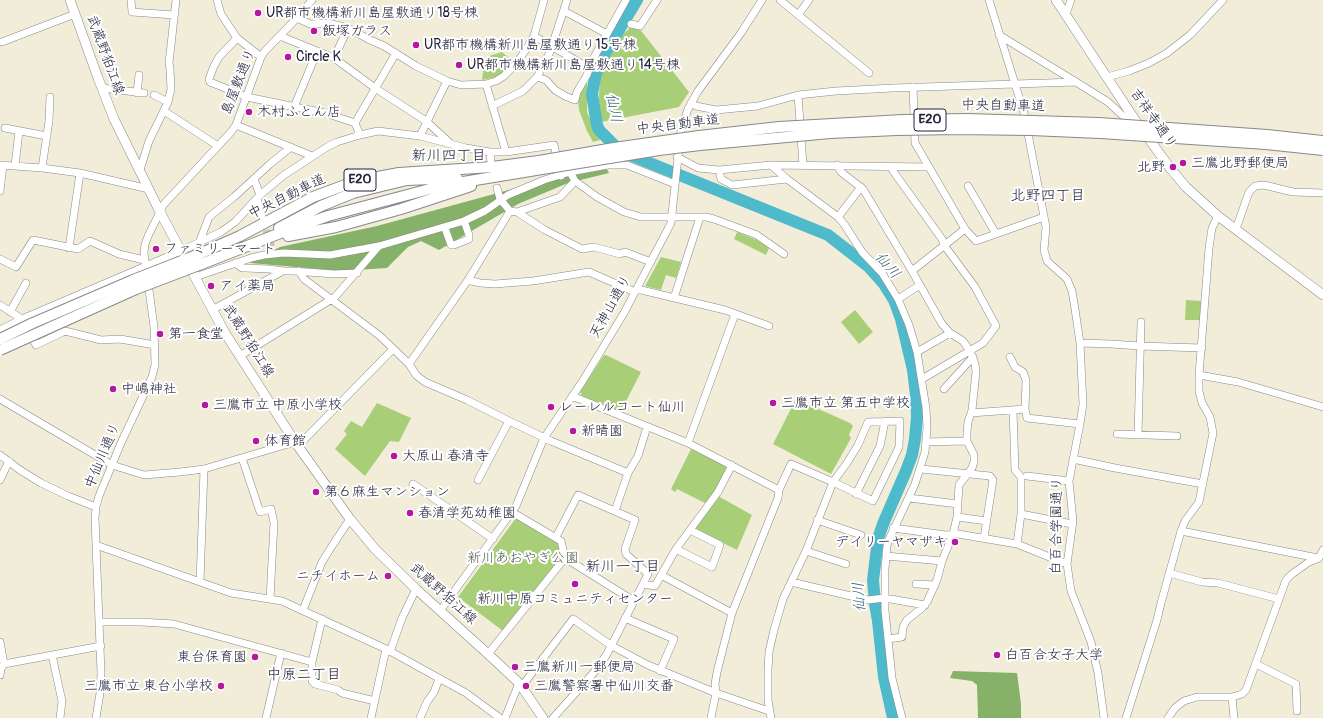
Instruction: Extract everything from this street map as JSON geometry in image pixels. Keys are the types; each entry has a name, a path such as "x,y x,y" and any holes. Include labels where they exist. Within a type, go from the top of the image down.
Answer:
{"highway":[{"name":"中央自動車道","path":"513,174 541,165 628,146 699,136 787,126 903,120 975,119 1099,123 1252,134 1323,141"},
{"name":"中央自動車道","path":"0,350 198,260 313,198 356,181 399,173 541,165 740,141 830,133 897,130 1031,130 1171,137 1323,150"},
{"path":"247,246 310,211 353,193 407,180 513,174"},
{"path":"247,246 290,235 336,227 418,204 472,185 513,174"},
{"name":"中央自動車道","path":"0,339 133,280 247,246"}],"main road":[{"name":"武蔵野狛江線","path":"70,0 114,119 160,212 225,333 297,444 350,518 375,549 520,685 543,718"},
{"name":"吉祥寺通り","path":"1056,0 1133,116 1170,168 1190,191 1218,216 1323,295"}],"street":[{"path":"131,0 132,12 174,15"},
{"path":"140,170 149,141 168,102 171,89 169,63 176,0"},
{"path":"217,0 221,14 236,38 261,57"},
{"name":"島屋敷通り","path":"160,212 164,204 231,132 236,125 261,57 312,0"},
{"path":"297,18 310,24 328,23 348,28 396,53 416,66 461,86 486,84 496,81 509,72 519,60 534,36 544,0"},
{"path":"492,106 523,91 537,77 552,47 567,0"},
{"path":"537,77 546,80 555,90 575,100 577,92 587,75 589,68 626,0"},
{"path":"631,24 640,26 657,0"},
{"name":"天神山通り","path":"440,611 512,512 521,497 544,438 615,330 636,291 667,232 672,216 676,165 682,124 691,103 741,33 762,0"},
{"path":"780,0 869,73"},
{"path":"798,15 809,0"},
{"name":"白百合学園通り","path":"988,0 1024,113 1046,227 1044,250 1047,261 1067,280 1072,291 1080,343 1083,391 1076,450 1069,480 1072,524 1067,564 1071,591 1091,642 1098,673 1104,718"},
{"path":"1066,14 1071,0"},
{"path":"1107,77 1150,63 1167,53 1190,35 1223,0"},
{"path":"564,12 607,34"},
{"path":"2,42 75,14"},
{"path":"334,58 348,28"},
{"path":"999,35 1108,102 1123,116 1133,116"},
{"path":"280,36 334,58 375,88 426,121 451,144"},
{"path":"534,36 589,68"},
{"path":"236,38 214,66 209,79 210,82 264,101 325,113 355,122"},
{"path":"294,106 317,52"},
{"path":"355,122 396,53"},
{"path":"102,88 141,93 139,75"},
{"path":"420,136 426,121 447,81"},
{"path":"691,103 716,110 758,106 798,95 836,91 1076,82"},
{"path":"486,84 506,152"},
{"path":"913,87 915,143 965,229 976,241 1044,217"},
{"path":"154,95 168,102"},
{"path":"798,95 803,165"},
{"path":"42,168 49,121 50,96"},
{"path":"164,111 218,146"},
{"path":"355,122 360,136"},
{"path":"236,125 312,156"},
{"path":"5,128 47,136"},
{"path":"15,166 19,131"},
{"path":"0,330 145,263 181,251 221,232 235,222 258,197 284,175 312,156 337,142 378,131 420,136 490,152 506,152 554,145 560,176"},
{"path":"199,243 209,217 291,147"},
{"path":"490,152 492,163"},
{"path":"677,158 698,168 719,170 771,165 928,167"},
{"path":"0,191 1,165 42,168 80,174 149,189"},
{"path":"194,277 273,251 330,255 379,246 444,228 485,211 500,199 529,186 570,172 608,165 627,165 675,183"},
{"path":"771,165 787,179 838,217 862,252 882,273 898,299 909,325 917,352 926,408 926,442 921,469 909,498 893,528 888,545 883,598 892,678 902,718"},
{"path":"838,165 841,172 861,187 870,200 942,324 950,333 963,341 972,354 976,372 971,413 968,422 967,441 974,455 974,462 972,468 959,485 957,517 953,534 942,561 935,585 925,605 907,620 902,637 888,639"},
{"path":"891,167 942,239 944,245 975,287 996,326 944,389"},
{"path":"719,170 721,179 732,185 787,179"},
{"path":"570,172 575,181 597,197 624,212 641,217 672,216 714,219 751,232 784,254"},
{"path":"69,248 80,174"},
{"path":"254,179 262,216"},
{"path":"409,364 468,280 513,211 560,197 575,181"},
{"path":"1236,229 1249,192 1255,186 1264,184 1293,192 1323,193"},
{"path":"968,186 996,234"},
{"path":"838,217 861,187"},
{"path":"497,188 500,199 513,211 545,230 582,249 594,247 620,254 625,252 651,262"},
{"name":"中仙川通り","path":"96,718 101,685 101,646 96,545 96,507 112,465 152,377 155,365 154,327 145,263 145,244 160,212"},
{"path":"1126,718 1157,620 1181,531 1185,521 1199,502 1213,433 1210,417 1202,403 1199,391 1199,375 1212,228 1218,216"},
{"path":"674,298 700,217"},
{"path":"444,228 451,245 460,243 470,238 464,221"},
{"path":"912,271 965,229"},
{"path":"0,259 16,267 32,240 78,249 90,241 119,254 145,263"},
{"path":"240,356 335,297 379,246"},
{"path":"235,263 242,268 334,274 357,273"},
{"path":"212,310 283,271"},
{"path":"299,271 304,279 380,336 409,364 416,375 425,382 544,438 628,474"},
{"path":"468,280 480,283 495,284 533,281 589,272 636,291 714,307 769,326"},
{"path":"10,312 26,283"},
{"path":"898,299 920,285"},
{"path":"0,305 22,319 36,345 65,331 101,340 120,339 155,345"},
{"path":"688,443 735,314"},
{"path":"1138,435 1141,322"},
{"path":"917,352 950,333"},
{"path":"1080,343 1202,348"},
{"path":"0,399 112,465 144,475 180,472 204,468 297,444 392,348"},
{"path":"922,379 972,354"},
{"path":"1010,357 1015,367 1023,372 1026,380 1025,409 1027,418 1080,424"},
{"path":"1199,375 1238,382 1323,407"},
{"path":"572,396 688,443 779,490"},
{"path":"971,413 1025,409"},
{"path":"1013,410 1015,470 1021,477 1021,514 1017,544"},
{"path":"856,494 880,446 885,421"},
{"path":"505,718 520,685 573,619 612,646 660,671 716,693 770,715 769,652 783,599 806,551 833,482 858,445 868,422 900,421 899,447 873,501 833,482 790,464 732,613 717,672 715,684 716,693 711,718"},
{"path":"478,480 509,422"},
{"path":"615,511 628,474 638,456 647,427"},
{"path":"1117,434 1177,436"},
{"path":"926,442 967,441"},
{"path":"0,455 41,483 96,507"},
{"path":"242,458 260,512 271,509 274,523 270,598"},
{"path":"1073,459 1203,484"},
{"path":"0,480 9,461"},
{"path":"643,584 655,586 676,549 718,492 732,465"},
{"path":"200,582 204,468"},
{"path":"921,469 990,476 992,480 984,538"},
{"path":"1028,476 1069,480"},
{"path":"413,484 493,539"},
{"path":"553,718 596,670 607,654 648,574 626,554 625,549 635,520 578,495 556,537"},
{"path":"909,498 958,504"},
{"path":"512,512 561,541 565,558 634,601"},
{"path":"1021,514 1072,524"},
{"path":"957,517 987,521"},
{"path":"303,610 322,562 350,518"},
{"path":"817,520 861,535"},
{"path":"893,528 946,535 953,534 1017,544 1067,564"},
{"path":"676,549 712,567 720,545 690,530"},
{"path":"1181,531 1321,558"},
{"path":"96,545 231,593 282,601 388,650 466,693 500,718"},
{"path":"1321,558 1323,550"},
{"path":"806,551 846,564"},
{"path":"886,556 942,561"},
{"path":"488,654 565,558"},
{"path":"1168,718 1175,708 1184,701 1197,697 1232,697 1242,694 1246,690 1286,580 1310,562 1321,558"},
{"path":"1169,573 1202,582 1218,583 1279,599"},
{"path":"661,575 732,613"},
{"path":"791,582 870,600 883,598 925,605"},
{"path":"916,584 935,585"},
{"path":"371,718 388,650 416,589"},
{"path":"625,618 674,639 660,671"},
{"path":"322,619 312,662 312,681 315,684 338,690 342,693 375,700"},
{"path":"100,622 174,624 312,662"},
{"path":"0,642 4,664 0,675"},
{"path":"4,664 101,646"},
{"path":"266,718 281,654"},
{"path":"52,655 62,700 60,718"},
{"path":"1256,664 1296,684 1297,711"},
{"path":"420,718 439,679"},
{"path":"1232,697 1234,718"}],"green space":[{"path":"635,23 689,92 679,107 601,122 599,100 600,70 618,39"},
{"path":"502,52 514,62 497,77 482,80 484,63 489,56"},
{"path":"587,80 587,112 600,140 593,142 579,110 578,100 582,85"},
{"path":"604,164 609,173 568,183 518,204 439,250 421,241 408,247 387,268 341,271 250,263 280,247 377,226"},
{"path":"737,232 757,240 769,248 766,255 734,239"},
{"path":"661,257 681,262 676,278 666,275 661,290 645,286"},
{"path":"1186,300 1201,301 1200,320 1185,320"},
{"path":"855,310 873,332 859,344 841,322"},
{"path":"604,355 641,372 620,413 582,396 580,392"},
{"path":"796,399 850,423 853,426 849,435 851,438 831,474 773,444"},
{"path":"377,403 411,418 399,442 390,441 365,476 335,449 347,434 344,431 351,421 362,427"},
{"path":"691,449 728,467 707,504 677,489 675,492 671,489"},
{"path":"718,496 752,515 737,550 695,529 694,527"},
{"name":"新川あおやぎ公園","path":"516,518 559,543 562,557 503,631 458,597"},
{"path":"953,671 1017,673 1021,704 1021,718 978,718 977,685 972,681 950,678"}],"waterway":[{"name":"仙川","path":"637,0 601,60 596,73 592,94 599,130 620,151 828,235 869,267 884,284 894,300 901,319 913,370 916,395 917,417 915,439 912,455 878,539 873,580 884,677 893,718"}],"tunnel":[{"path":"263,220 272,248"}],"place":[{"name":"UR都市機構新川島屋敷通り18号棟","path":"258,13"},
{"name":"飯塚ガラス","path":"314,31"},
{"name":"UR都市機構新川島屋敷通り15号棟","path":"416,45"},
{"name":"Circle K","path":"288,57"},
{"name":"UR都市機構新川島屋敷通り14号棟","path":"459,65"},
{"name":"木村ふとん店","path":"249,112"},
{"name":"三鷹北野郵便局","path":"1183,163"},
{"name":"北野","path":"1173,167"},
{"name":"ファミリーマート","path":"156,249"},
{"name":"アイ薬局","path":"211,286"},
{"name":"第一食堂","path":"160,334"},
{"name":"中嶋神社","path":"113,389"},
{"name":"三鷹市立 第五中学校","path":"773,403"},
{"name":"三鷹市立 中原小学校","path":"205,405"},
{"name":"レーレルコート仙川","path":"551,407"},
{"name":"新晴園","path":"573,431"},
{"name":"体育館","path":"256,441"},
{"name":"大原山 春清寺","path":"394,456"},
{"name":"第６麻生マンション","path":"316,492"},
{"name":"春清学苑幼稚園","path":"410,513"},
{"name":"デイリーヤマザキ","path":"955,542"},
{"name":"ニチイホーム","path":"388,576"},
{"name":"新川中原コミュニティセンター","path":"575,584"},
{"name":"白百合女子大学","path":"997,655"},
{"name":"東台保育園","path":"255,657"},
{"name":"三鷹新川一郵便局","path":"515,667"},
{"name":"三鷹市立 東台小学校","path":"221,686"},
{"name":"三鷹警察署中仙川交番","path":"526,686"}],"district":[{"name":"新川四丁目","path":"449,156"},
{"name":"北野四丁目","path":"1048,196"},
{"name":"新川一丁目","path":"623,567"},
{"name":"中原二丁目","path":"304,675"}]}
